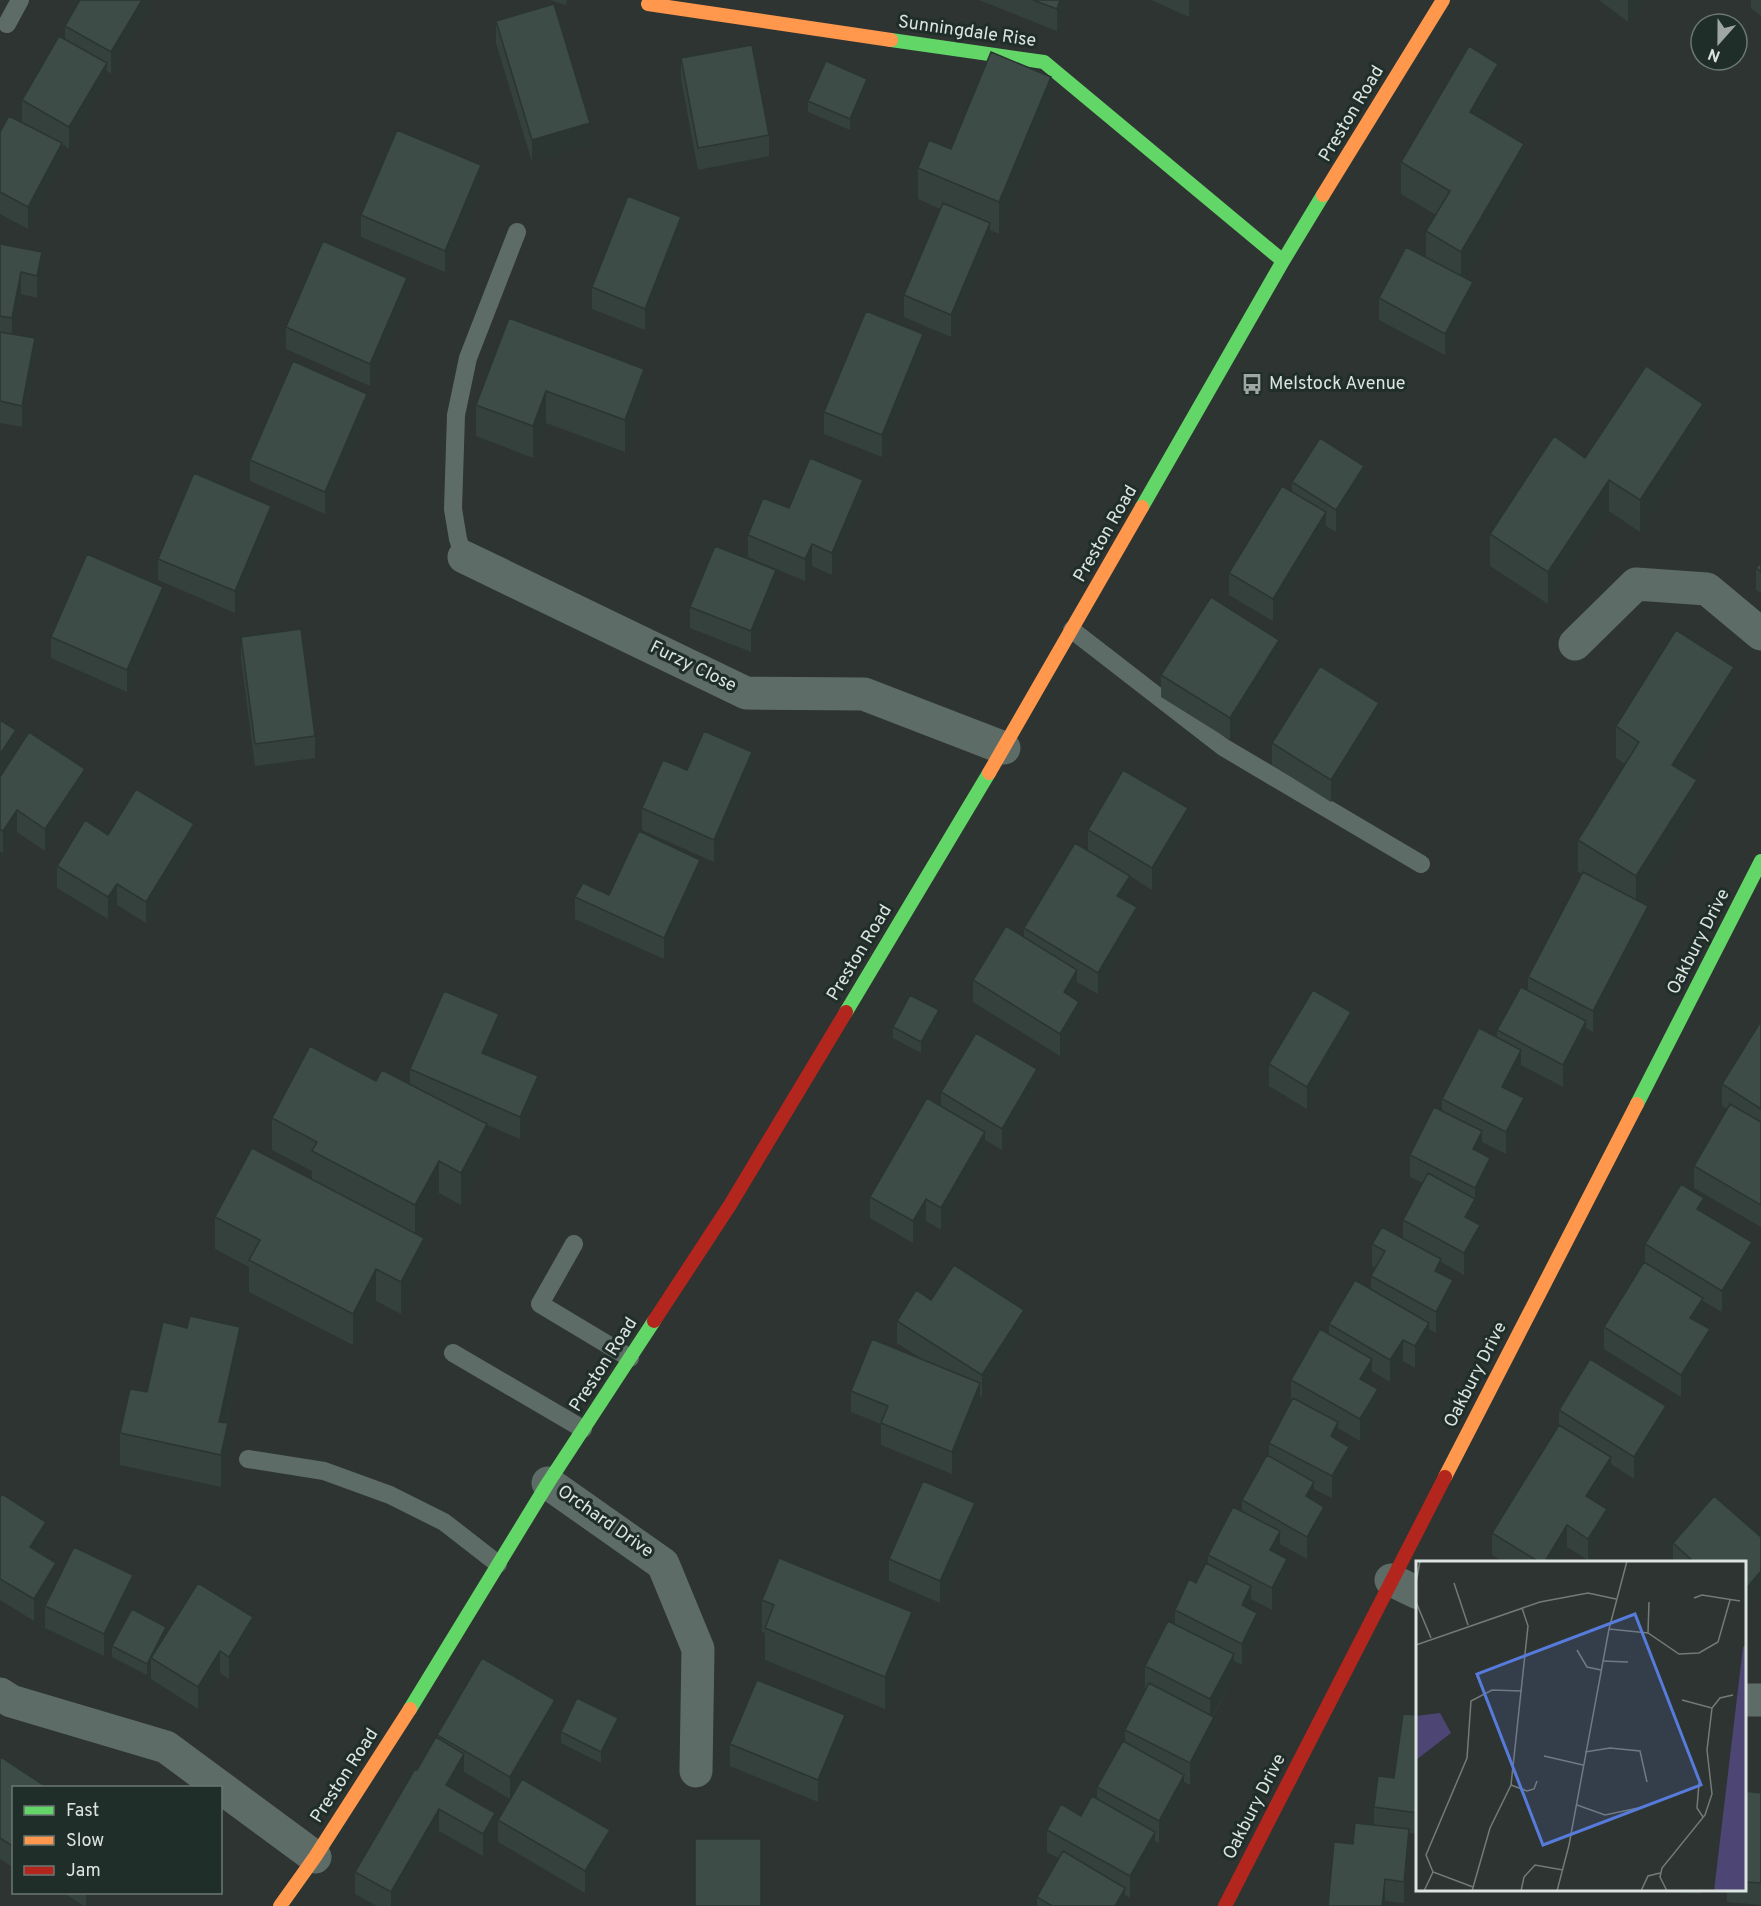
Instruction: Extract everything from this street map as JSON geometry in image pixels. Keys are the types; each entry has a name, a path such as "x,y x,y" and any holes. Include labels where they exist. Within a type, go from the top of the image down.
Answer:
{"main road":[{"name":"Preston Road","path":"280,1906 315,1857 415,1701 548,1483 730,1205 1004,748 1283,261 1443,0"},
{"name":"Sunningdale Rise","path":"648,4 1044,62 1283,261"},
{"name":"Oakbury Drive","path":"1416,1561 1761,861"},
{"name":"Oakbury Drive","path":"1225,1906 1416,1562"}],"street":[{"name":"Furzy Close","path":"464,557 746,693 864,694 1004,748"},
{"path":"1575,644 1636,584 1707,589 1761,634"},
{"name":"Orchard Drive","path":"548,1483 663,1564 698,1649 696,1771"},
{"path":"0,1694 10,1701 166,1747 219,1786"},
{"path":"222,1788 315,1857"}],"lane":[{"path":"7,24 20,0"},
{"path":"464,557 458,539 453,509 456,415 468,358 517,232"},
{"path":"1072,630 1223,747 1421,864"},
{"path":"574,1245 540,1304 630,1358"},
{"path":"453,1353 584,1429"},
{"path":"248,1459 324,1471 390,1495 444,1522 498,1564"}],"building":[{"path":"80,0 142,0 111,52 65,26"},
{"path":"1033,0 1060,0 1057,9"},
{"path":"554,4 590,123 532,140 496,21"},
{"path":"59,36 107,63 69,127 22,100"},
{"path":"752,45 769,135 698,148 681,58"},
{"path":"1469,46 1498,64 1470,112 1524,144 1461,252 1426,231 1450,191 1401,162"},
{"path":"991,52 1051,77 999,202 918,168 929,140 951,149"},
{"path":"826,61 867,79 850,119 808,101"},
{"path":"9,116 62,143 28,207 0,192 0,132"},
{"path":"397,130 481,165 445,251 361,215"},
{"path":"628,196 681,217 645,309 592,287"},
{"path":"943,203 990,223 951,315 904,295"},
{"path":"323,241 407,278 370,364 286,327"},
{"path":"0,244 42,252 37,276 21,272 12,318 0,316"},
{"path":"1406,247 1473,282 1445,334 1379,298"},
{"path":"866,311 923,334 882,435 824,412"},
{"path":"509,318 644,369 625,420 546,391 533,426 476,405"},
{"path":"0,332 35,338 22,406 0,401"},
{"path":"293,361 367,394 325,492 250,460"},
{"path":"1646,366 1703,404 1640,500 1609,480 1548,572 1490,534 1554,436 1585,458"},
{"path":"1320,438 1364,466 1336,510 1292,482"},
{"path":"810,458 863,480 832,553 812,544 805,559 748,535 763,498 789,508"},
{"path":"194,473 271,506 235,591 158,559"},
{"path":"1282,486 1326,512 1273,599 1229,573"},
{"path":"715,546 776,570 751,631 690,607"},
{"path":"87,554 163,587 127,670 51,637"},
{"path":"1761,562 1761,572 1756,568"},
{"path":"1211,597 1279,640 1230,718 1161,675"},
{"path":"301,629 315,736 255,744 241,637"},
{"path":"1676,630 1734,667 1672,765 1697,780 1636,876 1578,840 1639,742 1616,726"},
{"path":"1320,666 1379,703 1331,780 1272,743"},
{"path":"0,720 16,730 0,754"},
{"path":"704,731 752,752 714,840 642,808 663,760 687,770"},
{"path":"29,732 85,769 45,829 17,810 3,831 0,829 0,777"},
{"path":"1123,770 1188,808 1152,868 1088,830"},
{"path":"136,789 194,824 146,902 117,884 108,897 57,866 85,820 108,835"},
{"path":"639,831 700,860 664,938 575,897 583,883 609,895"},
{"path":"1075,843 1130,876 1117,896 1137,907 1098,973 1024,928"},
{"path":"1583,872 1648,906 1593,1011 1528,977"},
{"path":"1006,926 1077,970 1064,992 1079,1002 1060,1034 973,980"},
{"path":"1521,987 1586,1021 1563,1065 1497,1030"},
{"path":"1313,990 1351,1012 1307,1087 1269,1064"},
{"path":"444,991 499,1014 482,1053 538,1076 520,1117 410,1069"},
{"path":"910,995 939,1010 921,1042 893,1027"},
{"path":"1761,1021 1761,1109 1722,1084"},
{"path":"1479,1028 1521,1050 1502,1087 1524,1098 1506,1132 1442,1099"},
{"path":"976,1033 1037,1069 1002,1129 941,1092"},
{"path":"310,1046 376,1081 382,1070 487,1124 461,1173 439,1161 415,1205 312,1151 317,1142 272,1118"},
{"path":"927,1098 985,1132 941,1208 926,1199 913,1221 870,1197"},
{"path":"1730,1104 1761,1122 1761,1205 1694,1166"},
{"path":"1434,1107 1482,1131 1473,1149 1490,1158 1475,1188 1410,1155"},
{"path":"252,1148 424,1238 401,1282 376,1269 353,1314 249,1260 260,1240 215,1217"},
{"path":"1428,1173 1475,1199 1465,1217 1480,1225 1464,1253 1403,1220"},
{"path":"1681,1184 1704,1198 1697,1209 1752,1242 1722,1291 1645,1244"},
{"path":"1382,1227 1441,1259 1435,1271 1453,1280 1436,1312 1371,1276 1385,1251 1372,1244"},
{"path":"1644,1262 1703,1298 1690,1318 1710,1329 1681,1375 1604,1327"},
{"path":"954,1265 1024,1310 982,1375 897,1321 916,1290 931,1300"},
{"path":"1355,1280 1429,1323 1415,1346 1403,1340 1390,1360 1329,1324"},
{"path":"190,1316 240,1327 219,1422 228,1423 221,1455 120,1433 130,1389 147,1392 163,1322 187,1328"},
{"path":"1320,1329 1372,1359 1360,1379 1378,1389 1360,1419 1291,1380"},
{"path":"872,1339 980,1383 952,1452 881,1423 888,1406 851,1391"},
{"path":"1590,1359 1666,1406 1634,1457 1559,1410"},
{"path":"1293,1398 1338,1422 1331,1436 1349,1447 1332,1476 1269,1443"},
{"path":"1559,1425 1611,1457 1586,1496 1607,1509 1588,1539 1567,1525 1545,1561 1538,1561 1492,1533"},
{"path":"1267,1455 1314,1482 1306,1496 1324,1507 1307,1537 1242,1500"},
{"path":"923,1481 975,1503 940,1581 889,1559"},
{"path":"2,1494 46,1522 30,1547 56,1563 34,1599 0,1579 0,1497"},
{"path":"1714,1496 1761,1537 1761,1571 1746,1589 1746,1561 1693,1561 1673,1543"},
{"path":"1233,1507 1280,1531 1270,1550 1287,1559 1272,1588 1208,1555"},
{"path":"74,1547 133,1575 104,1634 45,1606"},
{"path":"779,1558 912,1612 885,1677 765,1628 774,1605 762,1600"},
{"path":"1206,1563 1251,1586 1242,1605 1257,1613 1242,1644 1175,1610 1189,1579 1196,1583"},
{"path":"198,1583 253,1617 229,1657 220,1651 198,1687 151,1658"},
{"path":"132,1609 166,1627 147,1664 112,1646"},
{"path":"1168,1621 1234,1654 1210,1699 1145,1666"},
{"path":"482,1658 555,1700 510,1777 437,1735"},
{"path":"757,1680 845,1715 818,1780 730,1744"},
{"path":"1149,1683 1214,1717 1190,1763 1125,1730"},
{"path":"577,1698 618,1718 601,1752 561,1732"},
{"path":"1403,1714 1416,1715 1416,1813 1374,1807 1378,1776 1394,1778"},
{"path":"436,1737 464,1754 446,1785 495,1813 483,1834 439,1809 391,1892 355,1872"},
{"path":"1123,1741 1184,1775 1159,1821 1097,1787"},
{"path":"1,1757 45,1786 12,1786 12,1846 0,1838"},
{"path":"522,1779 610,1830 585,1871 498,1820"},
{"path":"1746,1791 1761,1793 1761,1883 1746,1882"},
{"path":"1092,1796 1155,1832 1130,1876 1047,1830 1061,1804 1081,1816"},
{"path":"1355,1823 1409,1829 1404,1882 1385,1879 1382,1906 1328,1906 1334,1842 1353,1844"},
{"path":"695,1839 761,1839 761,1906 695,1906"},
{"path":"1063,1851 1125,1888 1115,1906 1052,1906 1037,1897"}],"traffic: fast":[{"path":"891,40 1044,62 1283,261"},
{"path":"1142,507 1323,195"},
{"path":"846,1012 989,773"},
{"path":"1637,1104 1761,861"},
{"path":"410,1709 548,1483 654,1321"}],"traffic: slow":[{"path":"1323,195 1443,0"},
{"path":"648,4 891,40"},
{"path":"989,773 1142,507"},
{"path":"1445,1477 1637,1104"},
{"path":"280,1906 315,1857 410,1709"}],"traffic: jam":[{"path":"654,1321 730,1205 846,1012"},
{"path":"1225,1906 1445,1477"}],"place":[{"name":"Melstock Avenue","path":"1252,384"}]}
